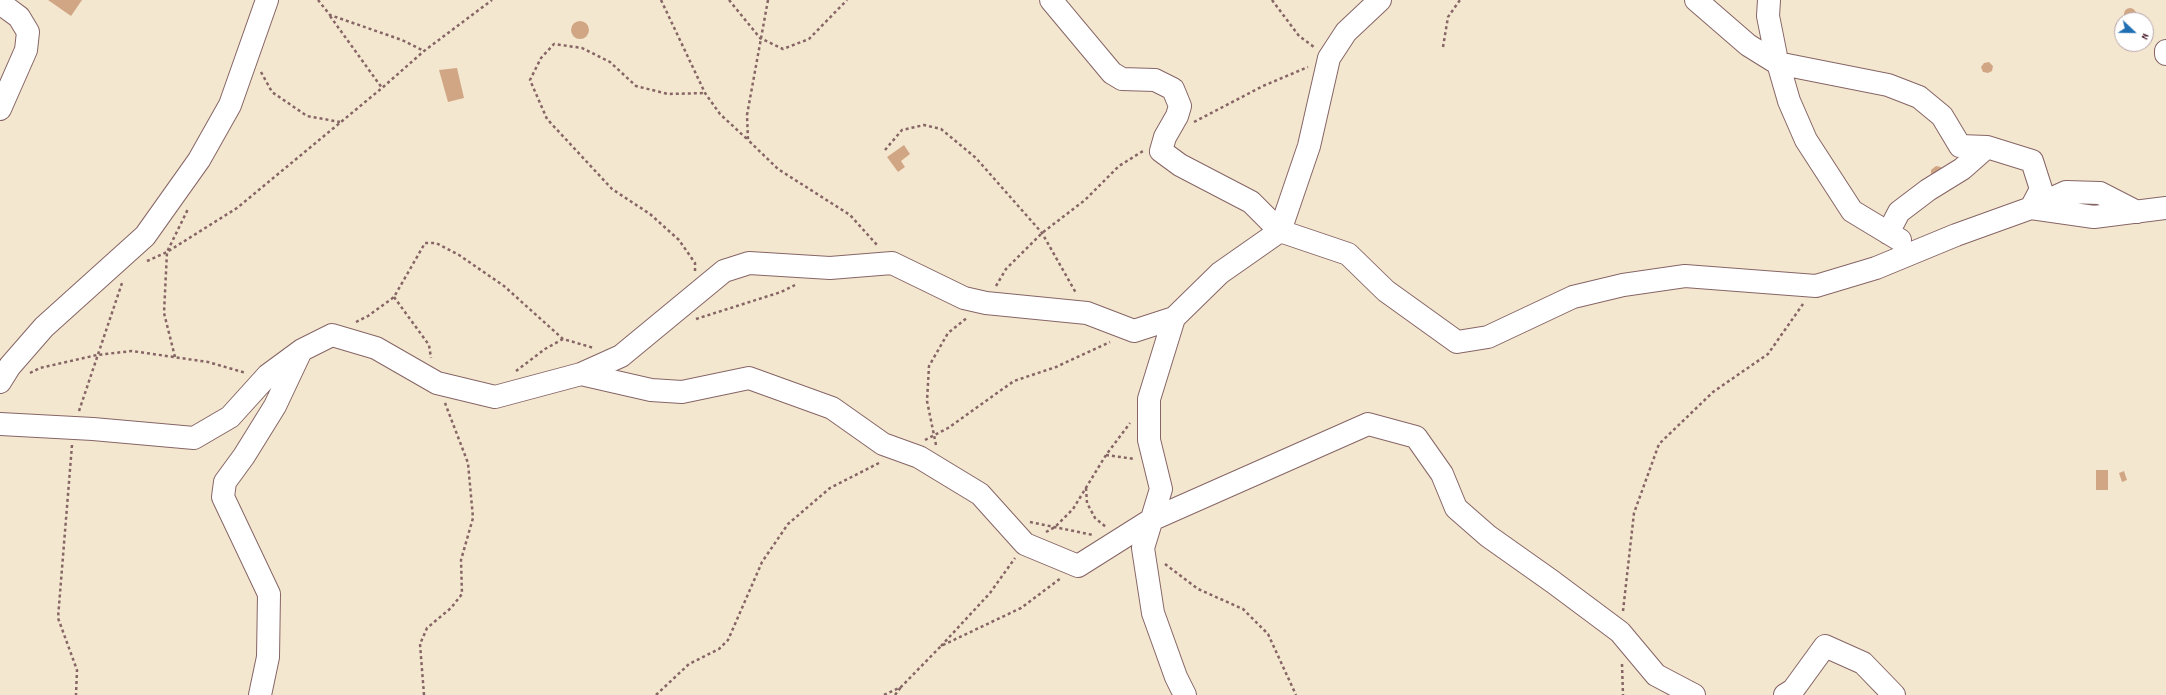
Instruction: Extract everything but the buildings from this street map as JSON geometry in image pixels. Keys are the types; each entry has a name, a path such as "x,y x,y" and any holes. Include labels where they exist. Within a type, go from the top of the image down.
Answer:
{"street":[{"path":"0,382 10,366 44,327 145,236 199,160 230,105 267,0"},
{"path":"1051,0 1112,73 1122,79 1155,80 1173,90 1180,106 1177,116 1165,137 1161,151 1180,165 1251,202 1280,231 1348,254 1386,291 1457,342 1488,337 1573,297 1623,285 1685,276 1816,286 1876,268 2031,208 2094,217 2166,208"},
{"path":"0,424 74,428 194,438 230,417 268,375 302,350 332,335 376,348 437,383 495,397 581,374 621,356 724,271 749,263 830,268 892,263 964,298 986,303 1087,313 1134,331 1174,318 1220,273 1280,231 1309,146 1329,58 1346,32 1380,0"},
{"path":"1696,0 1748,45 1778,63 1888,84 1919,97 1942,116 1960,146 1987,147 2032,161 2040,189 2031,208"},
{"path":"1706,0 1718,19"},
{"path":"1769,0 1768,16 1778,63 1789,101 1806,140 1852,211 1917,251"},
{"path":"0,3 19,16 28,32 26,50 0,109"},
{"path":"1888,233 1899,212 1928,190 1962,169 1987,147"},
{"path":"1174,318 1149,399 1149,440 1161,489 1143,525 1143,548 1153,613 1176,677 1185,695"},
{"path":"260,695 268,657 269,594 223,497 225,482 244,456 275,406 302,350"},
{"path":"581,374 650,390 682,392 749,378 832,408 883,444 919,457 980,494 1025,544 1078,566 1143,525 1368,424 1416,437 1442,474 1456,508 1488,536 1620,632 1656,675 1694,695"},
{"path":"1785,695 1793,690 1825,646 1863,662 1894,695"}],"path":[{"path":"318,0 382,88"},
{"path":"140,264 167,252 237,208 382,88 424,50 492,0"},
{"path":"661,0 705,92 720,114 778,169 850,215 892,263"},
{"path":"729,0 760,38 783,49 809,39 847,0"},
{"path":"748,140 748,115 760,38 768,0"},
{"path":"1272,0 1299,36 1329,58"},
{"path":"1442,47 1448,17 1460,0"},
{"path":"330,15 402,40 424,50"},
{"path":"697,294 694,263 679,240 650,214 612,188 552,125 547,119 530,80 541,58 554,44 582,48 610,62 636,86 668,94 705,92"},
{"path":"249,50 272,92 307,116 340,122"},
{"path":"1193,122 1263,86 1329,58"},
{"path":"885,150 902,130 924,125 941,129 976,158 1042,233 1087,313"},
{"path":"175,357 164,313 167,252 189,208"},
{"path":"332,335 368,316 394,296 425,243 436,243 459,255 504,286 563,339 597,349"},
{"path":"76,695 77,670 58,618 74,428 124,276"},
{"path":"695,319 781,292 802,282"},
{"path":"1623,695 1620,632 1634,513 1658,444 1713,392 1768,354 1816,286"},
{"path":"394,296 429,345 437,383 468,463 473,518 462,560 462,594 451,608 427,628 420,644 424,695"},
{"path":"656,695 689,664 719,649 728,640 762,562 788,524 830,488 948,428 1014,381 1056,367 1134,331"},
{"path":"514,372 545,349 563,339"},
{"path":"26,374 40,368 97,355 132,351 208,362 247,373 268,375"},
{"path":"895,695 901,686 941,646 990,593 1025,544 1055,527 1072,509 1106,455 1149,399"},
{"path":"1086,487 1087,503 1094,518 1105,526 1119,531 1143,525"},
{"path":"941,646 1021,608 1078,566"},
{"path":"884,695 901,686"}]}
